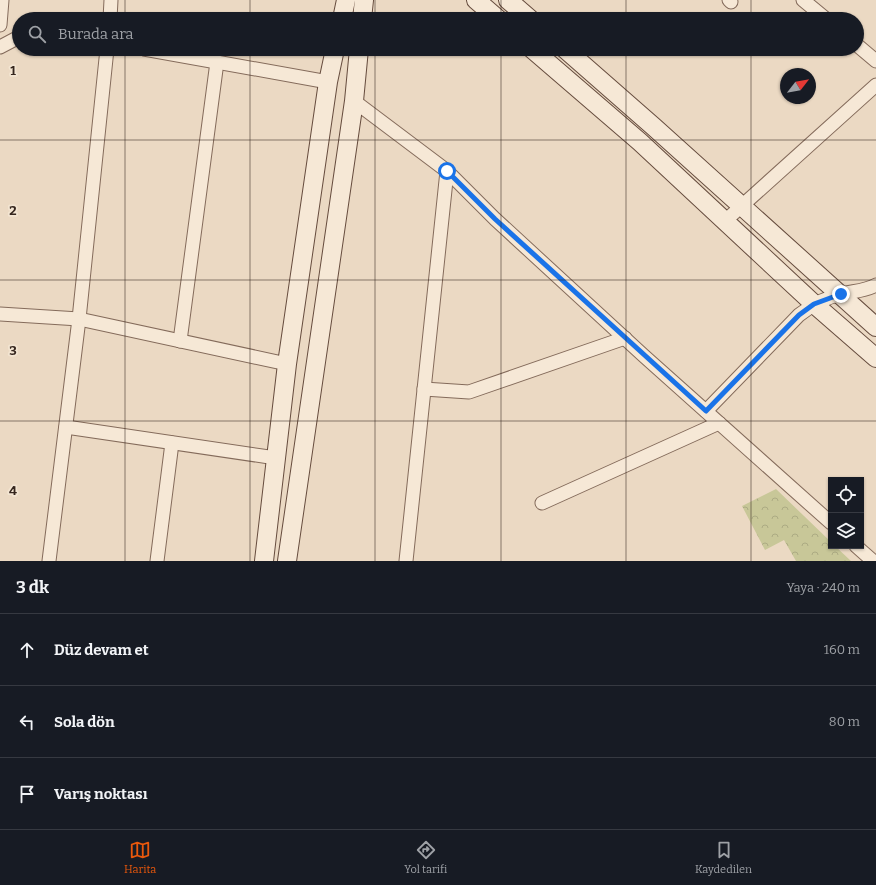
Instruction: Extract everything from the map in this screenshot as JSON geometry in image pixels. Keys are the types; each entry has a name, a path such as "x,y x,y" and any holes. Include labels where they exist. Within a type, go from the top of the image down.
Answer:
{"street":[{"path":"0,25 2,0"},
{"path":"111,12 112,0"},
{"path":"343,12 346,0"},
{"path":"363,12 364,0"},
{"path":"508,0 522,12"},
{"path":"803,0 818,12"},
{"path":"476,1 489,12"},
{"path":"0,47 12,41"},
{"path":"864,51 876,61"},
{"path":"49,561 79,319 106,56"},
{"path":"183,56 328,82"},
{"path":"264,561 287,364 328,82 334,56"},
{"path":"287,561 354,101 358,56"},
{"path":"540,56 640,142 814,304 876,358"},
{"path":"573,56 841,294 876,327"},
{"path":"180,341 217,62"},
{"path":"725,221 876,85"},
{"path":"354,101 447,171 495,219 828,520"},
{"path":"406,561 447,171"},
{"path":"706,411 799,315 814,304 841,294 869,289 876,285"},
{"path":"0,314 79,319 287,364"},
{"path":"424,389 469,392 625,338"},
{"path":"542,503 719,423"},
{"path":"66,427 276,458"},
{"path":"157,561 172,443"},
{"path":"859,549 873,561"}],"green space":[{"path":"776,489 828,539 828,549 838,549 851,561 796,561 784,540 765,550 742,506"}],"route":[{"path":"447,171 495,219 706,411 799,315 814,304 841,294"}]}
